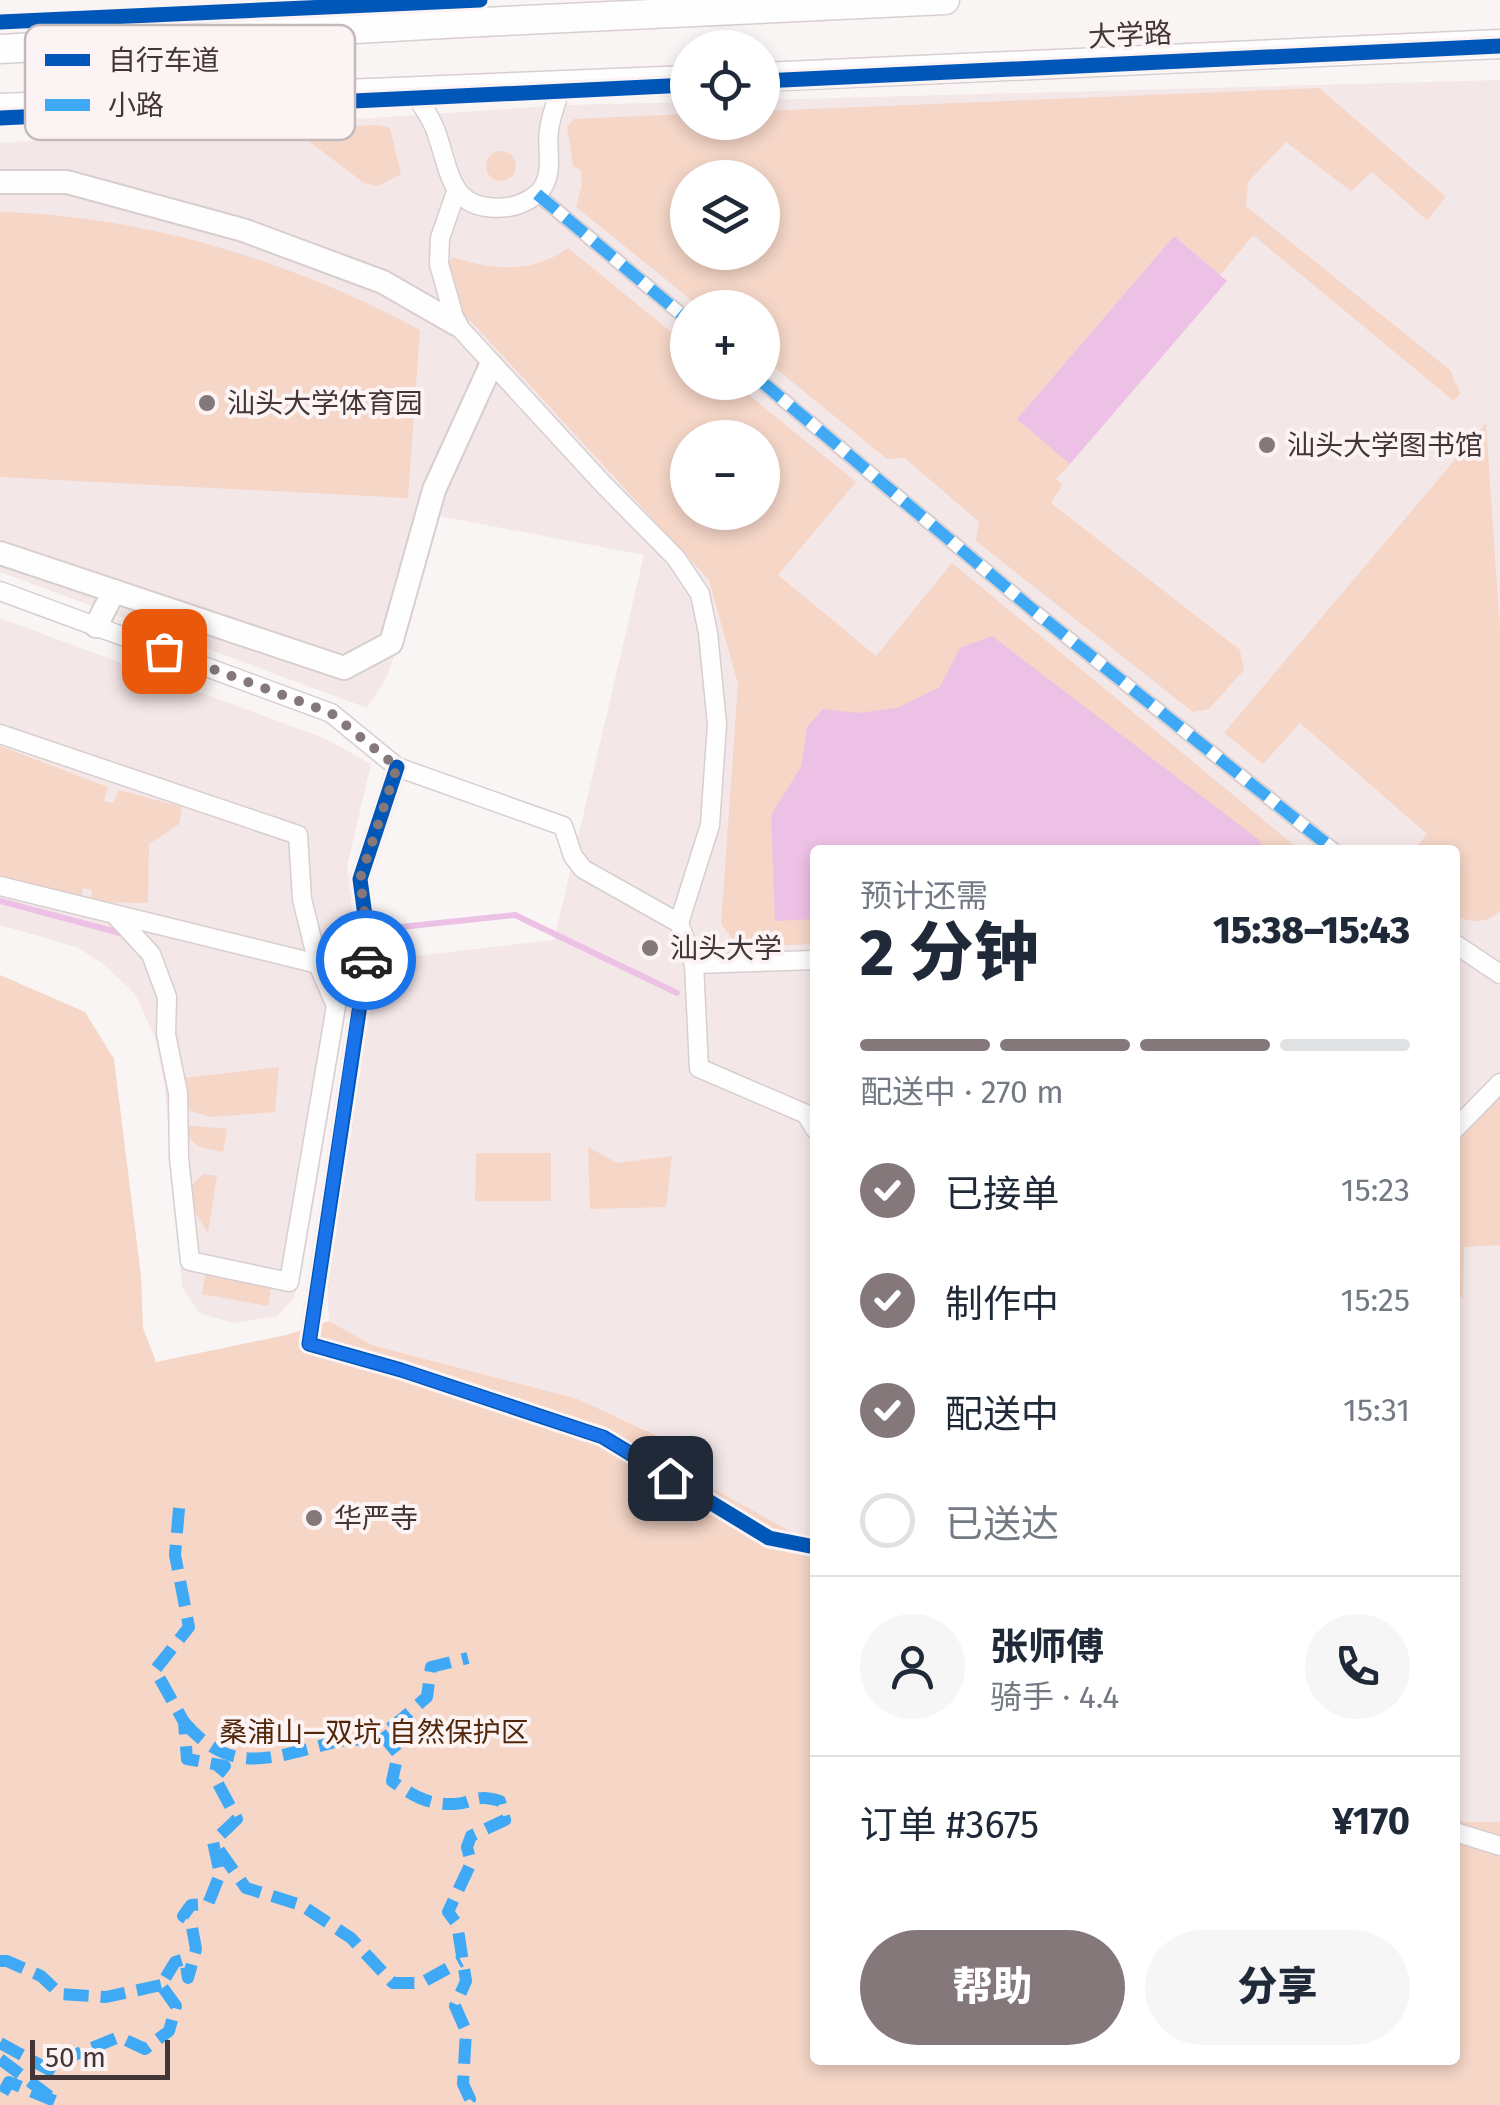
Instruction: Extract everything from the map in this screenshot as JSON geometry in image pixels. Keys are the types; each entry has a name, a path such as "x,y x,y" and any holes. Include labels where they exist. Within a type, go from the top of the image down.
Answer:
{"highway":[{"path":"355,28 945,0"},
{"name":"大学路","path":"780,76 1500,44"},
{"path":"0,49 25,48"},
{"path":"355,92 670,81"},
{"path":"0,108 25,107"}],"street":[{"path":"411,89 434,125 456,192 470,202 495,208 517,206 536,194 547,180 548,134 562,86"},
{"path":"0,182 67,182 243,230 383,282 456,324 676,558 700,594 708,633 716,740 710,826 679,923 694,964 699,1068 806,1114 810,1121"},
{"path":"456,192 440,238 439,264 456,324"},
{"path":"536,194 670,305"},
{"path":"0,552 344,668 391,643 434,490 491,365"},
{"path":"780,397 1033,610 1328,845"},
{"path":"0,591 331,713 397,767 562,826 582,869 679,923"},
{"path":"96,626 114,591"},
{"path":"0,734 298,835 302,899 318,964 336,1006 288,1282 190,1261 178,1158 178,1093 166,1034 166,997 151,954 114,914"},
{"path":"397,767 360,879 369,945 309,1344 603,1437 769,1538 810,1546"},
{"path":"0,886 318,964"},
{"path":"1460,947 1500,974"},
{"path":"694,964 810,960"},
{"path":"1460,1124 1500,1083"},
{"path":"1460,1834 1500,1846"}],"shaded area":[{"name":"汕头大学","path":"1500,80 1500,1822 1460,1820 1460,845 810,845 810,1536 792,1532 712,1488 671,1441 578,1399 372,1345 329,1321 326,1267 376,979 416,956 554,940 644,555 439,516 387,677 367,708 0,572 0,143 355,140 355,119 670,102 670,140 780,140 780,100"},
{"path":"1174,236 1227,281 1070,464 1017,419"},
{"path":"0,618 326,739 371,764 347,867 357,948 303,1265 294,1298 277,1316 234,1323 199,1313 182,1286 165,1088 156,1040 135,994 102,963 76,947 0,925"},
{"path":"992,636 1259,840 1260,845 810,845 810,919 775,921 771,815 801,767 807,727 823,709 858,713 897,708 940,687 960,648"}],"green space":[{"path":"1319,88 1446,197 1427,220 1372,172 1351,191 1286,142 1248,182 1246,206 1450,370 1460,393 1454,401 1253,235 1220,275 1174,236 1018,418 1070,464 1056,479 1062,485 1051,503 1240,650 1244,670 1209,709 1193,712 976,541 979,522 905,458 887,459 780,372 780,290 679,290 576,207 581,171 573,166 567,127 574,119 670,115 670,140 780,140 780,110"},
{"path":"355,126 390,128 401,174 378,186 364,183 307,140 355,140"},
{"path":"501,151 512,155 516,166 512,177 501,181 490,177 486,166 490,155"},
{"name":"汕头大学体育园","path":"0,212 108,222 216,247 322,283 420,330 408,498 0,477"},
{"path":"568,248 670,331 670,400 755,400 780,420 670,420 670,530 780,530 780,420 856,482 778,575 876,656 952,563 1294,845 810,845 810,944 739,947 721,924 738,684 709,580 455,304 447,265 453,257 498,267 527,266"},
{"path":"1486,423 1500,631 1500,911 1484,920 1460,917 1460,845 1418,845 1427,834 1300,723 1263,764 1224,733"},
{"path":"0,746 108,787 104,801 113,803 119,790 182,807 179,824 149,844 148,903 91,902 92,890 83,888 80,900 0,879"},
{"name":"桑浦山—双坑 自然保护区","path":"0,975 85,1012 114,1059 141,1276 143,1328 156,1362 286,1335 329,1321 372,1345 578,1399 671,1442 712,1488 792,1532 810,1536 810,2065 1460,2065 1460,1820 1500,1822 1500,2105 0,2105"},
{"path":"279,1067 275,1112 212,1117 190,1111 183,1078"},
{"path":"1500,1092 1500,1245 1464,1247 1463,1299 1460,1297 1460,1133"},
{"path":"185,1125 227,1129 223,1152 199,1147 185,1134"},
{"path":"588,1147 617,1163 672,1156 666,1207 590,1209"},
{"path":"476,1153 551,1153 551,1201 475,1201"},
{"path":"203,1174 217,1176 208,1233 187,1200 187,1190"},
{"path":"207,1265 273,1277 268,1306 202,1294"}],"waterway":[{"path":"0,901 120,933"},
{"path":"382,929 515,915 677,993"}],"marked path":[{"path":"537,194 670,305"},
{"path":"780,397 1033,610 1328,845"},
{"path":"0,2043 57,2074 67,2058 119,2037 145,2049 169,2031 176,2006 161,1985 175,1962 185,1959 188,1978 196,1949 191,1922 183,1916 191,1905 208,1904 220,1874 213,1842 237,1819 215,1778 225,1766 187,1759 184,1722 155,1670 189,1627 175,1555 180,1497"},
{"path":"184,1722 202,1740 238,1757 276,1756 366,1739 393,1726 427,1697 431,1667 468,1658"},
{"path":"381,1733 398,1754 392,1781 435,1803 460,1804 479,1798 500,1801 505,1820 471,1836 467,1847 471,1863 448,1912 457,1924 466,1981 455,2006 466,2031 463,2084 470,2099 465,2105"},
{"path":"219,1850 246,1888 301,1905 351,1938 393,1983 421,1983 461,1961"},
{"path":"0,1961 41,1976 60,1994 106,1997 161,1985"},
{"path":"0,2059 57,2102 9,2082 0,2098"}],"cycle path":[{"path":"0,22 480,0"},
{"path":"780,80 1500,46"},
{"path":"355,101 670,86"},
{"path":"0,118 25,117"},
{"path":"397,767 360,879 369,945 309,1344 603,1437 769,1538 810,1546"}],"way so far":[{"path":"164,651 331,713 397,767 360,879 369,945 366,960"}],"place":[{"name":"汕头大学体育园","path":"207,403"},
{"name":"汕头大学图书馆","path":"1267,445"},
{"name":"汕头大学","path":"650,948"},
{"name":"华严寺","path":"314,1518"}],"route":[{"path":"366,960 309,1344 603,1437 670,1478"}]}
